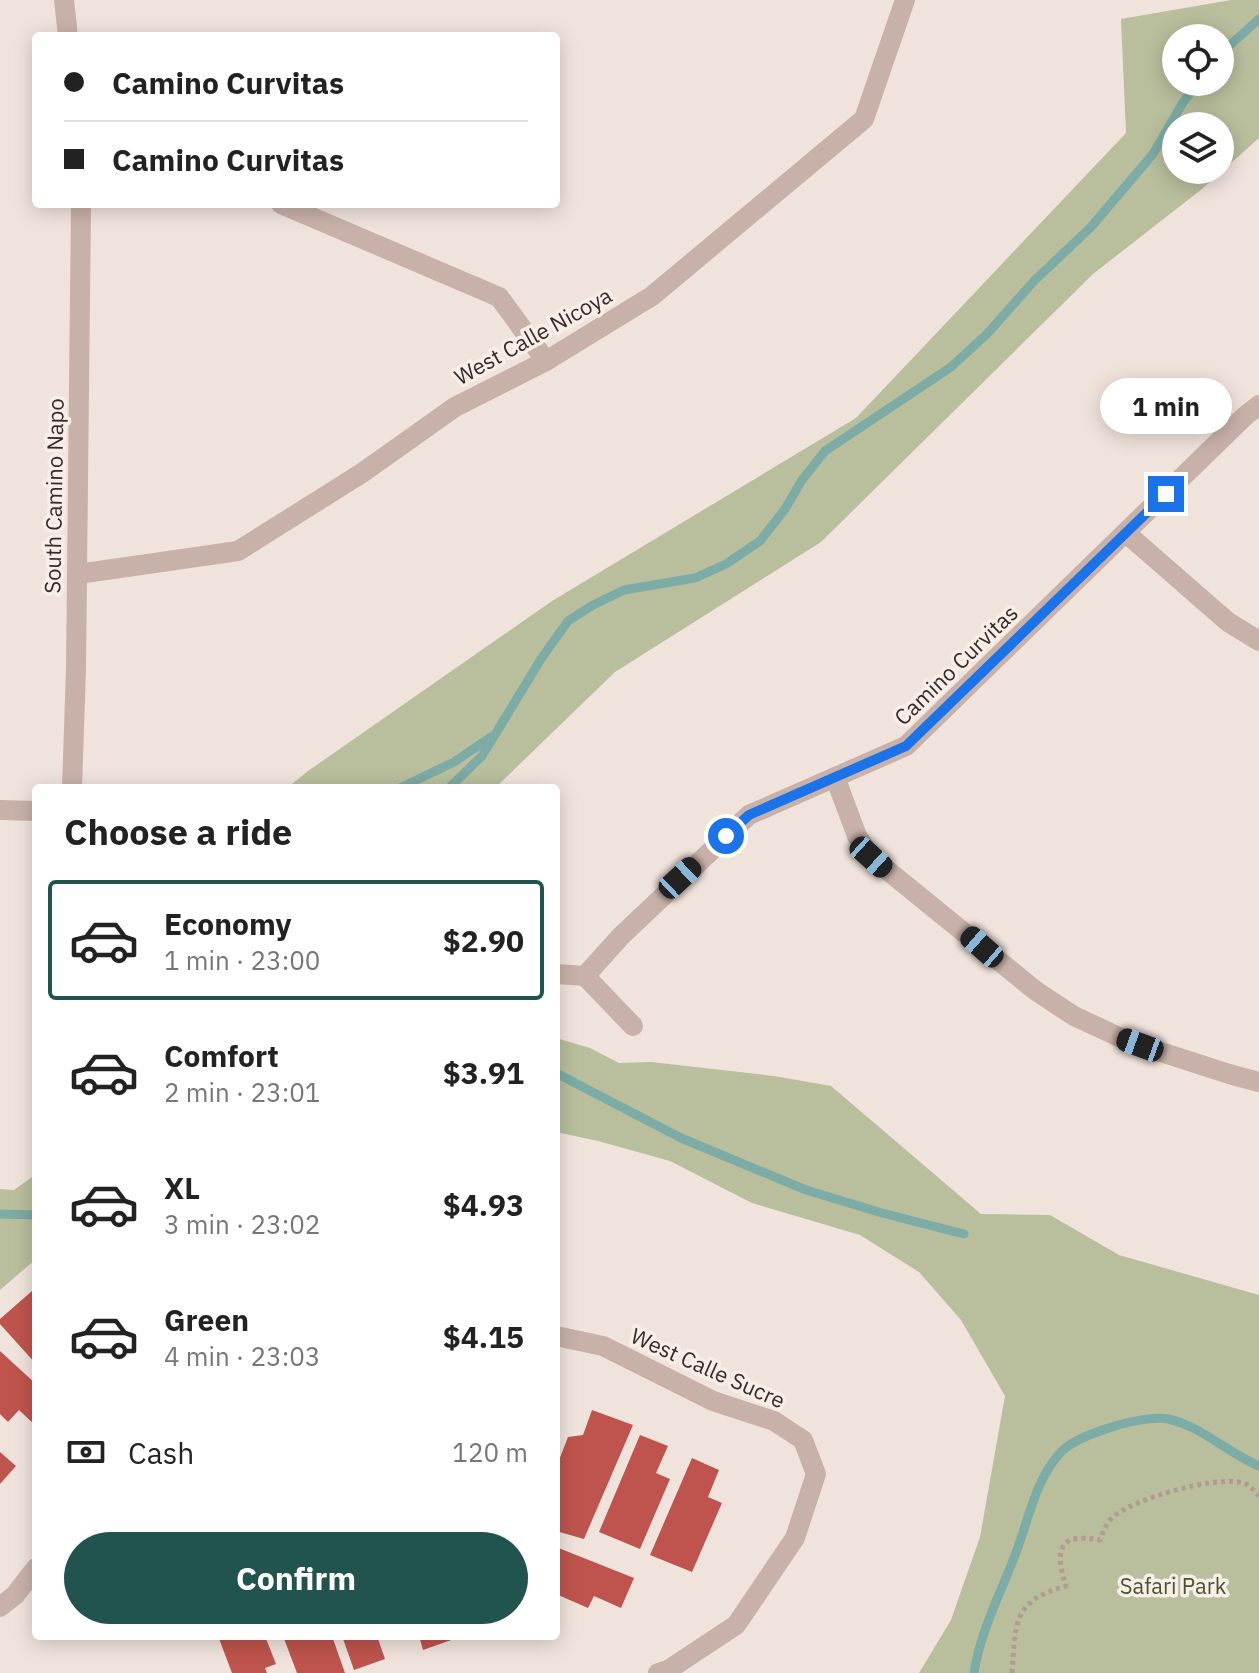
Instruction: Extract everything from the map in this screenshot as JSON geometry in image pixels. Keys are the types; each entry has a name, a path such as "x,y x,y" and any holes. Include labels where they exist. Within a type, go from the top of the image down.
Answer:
{"street":[{"path":"64,0 68,32"},
{"name":"West Calle Nicoya","path":"78,574 238,551 362,473 455,407 546,361 652,296 864,119 905,0"},
{"name":"South Camino Napo","path":"72,784 78,574 81,208"},
{"path":"290,208 499,297 546,361"},
{"name":"Camino Curvitas","path":"585,976 621,936 749,815 906,746 1259,405"},
{"path":"1126,533 1228,622 1259,641"},
{"path":"835,777 857,836 871,857 1036,991 1074,1016 1119,1037 1259,1082"},
{"path":"0,810 32,811"},
{"path":"560,974 585,976 633,1026"},
{"name":"West Calle Sucre","path":"560,1337 603,1346 713,1401 774,1421 803,1440 816,1474 795,1538 736,1625 668,1670 658,1673"},
{"path":"0,1607 15,1595 32,1573"}],"path":[{"path":"1012,1673 1016,1625 1022,1611 1034,1599 1066,1586 1059,1554 1069,1541 1080,1538 1100,1540 1111,1519 1122,1510 1181,1489 1236,1481 1248,1484 1259,1496"}],"green space":[{"path":"1231,0 1259,0 1259,138 1234,160 1234,112 1162,112 1162,184 1208,184 1093,274 821,542 615,672 499,784 292,784 552,601 856,418 1126,133 1121,19"},
{"name":"Safari Park","path":"560,1039 590,1048 619,1063 651,1062 831,1086 981,1214 1050,1215 1119,1255 1259,1295 1259,1673 919,1673 951,1620 980,1537 1005,1396 961,1320 919,1272 860,1235 752,1203 670,1161 560,1133"},
{"path":"32,1177 32,1262 0,1290 0,1189 14,1190"}],"building":[{"path":"32,1291 32,1360 0,1324 0,1319"},
{"path":"0,1351 32,1380 32,1422 19,1410 8,1422 0,1414"},
{"path":"592,1410 633,1425 584,1539 560,1532 560,1458 568,1437 583,1435"},
{"path":"640,1435 668,1446 656,1473 670,1479 640,1549 599,1532"},
{"path":"0,1452 16,1466 0,1484"},
{"path":"692,1458 719,1470 708,1497 722,1503 692,1572 650,1555"},
{"path":"560,1549 634,1578 621,1608 594,1596 588,1608 560,1596"},
{"path":"220,1640 267,1640 276,1664 265,1668 267,1673 232,1673"},
{"path":"285,1640 333,1640 345,1673 297,1673"},
{"path":"343,1640 378,1640 385,1659 354,1670"},
{"path":"420,1640 451,1640 423,1650"}],"waterway":[{"path":"1234,41 1259,19"},
{"path":"453,784 482,756 568,621 624,590 695,578 726,564 760,541 825,451 951,367 1091,227 1153,154 1188,96"},
{"path":"408,784 454,762 491,737"},
{"path":"560,1075 681,1138 806,1190 964,1234"},
{"path":"0,1214 32,1215"},
{"path":"974,1673 987,1624 1039,1486 1052,1463 1068,1446 1094,1433 1127,1423 1168,1419 1191,1427 1259,1466"}],"route":[{"path":"726,836 749,815 906,746 1166,494"}]}
